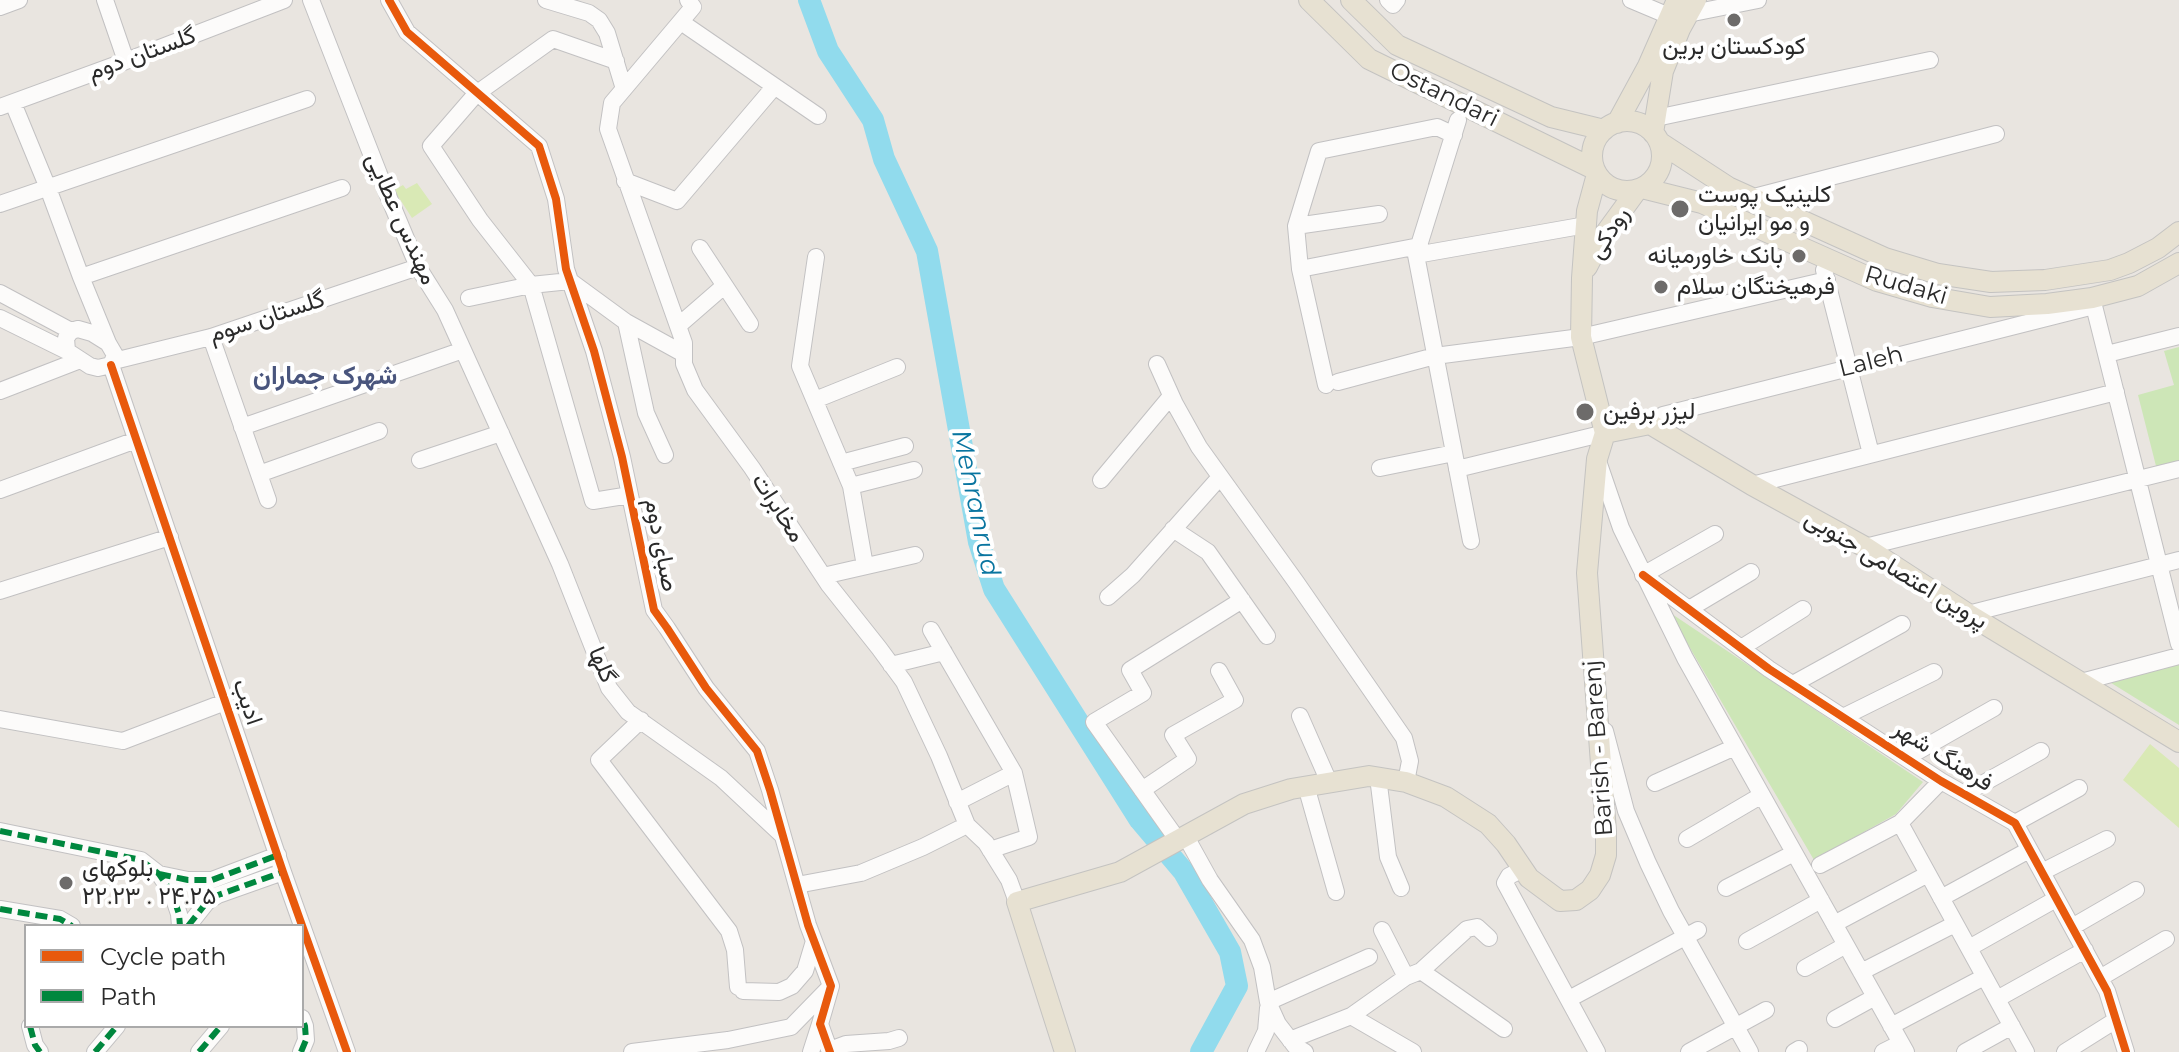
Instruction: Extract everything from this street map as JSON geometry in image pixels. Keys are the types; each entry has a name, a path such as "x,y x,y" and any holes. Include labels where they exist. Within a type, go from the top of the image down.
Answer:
{"main road":[{"name":"Ostandari","path":"1309,0 1369,59 1596,172"},
{"name":"Ostandari","path":"1351,0 1397,45 1551,117 1610,127"},
{"path":"1596,172 1607,185 1622,191 1639,189 1649,183 1660,168 1661,151 1656,131 1663,71 1682,8"},
{"path":"1650,424 1605,433 1581,337 1586,225 1596,172 1592,152 1598,136 1610,127 1682,8"},
{"path":"1610,127 1633,122 1656,131"},
{"name":"Rudaki","path":"1656,131 1728,187 1885,258 1938,274 1991,282 2045,280 2110,270 2158,248 2179,232"},
{"name":"Rudaki","path":"1639,189 1702,203 1877,281 1932,297 1990,307 2093,302 2138,286 2179,263"},
{"name":"رودکی","path":"1582,278 1602,238 1639,189"},
{"path":"1898,287 1907,264"},
{"path":"2110,270 2116,292"},
{"name":"پروین اعتصامی جنوبی","path":"1650,424 1865,547 1968,614 2179,742"},
{"name":"Barish - Barenj","path":"1017,902 1120,872 1244,804 1291,789 1369,776 1406,782 1446,797 1488,824 1529,878 1550,896 1560,901 1576,900 1590,890 1600,875 1606,855 1587,573 1597,459 1605,433"},
{"path":"1017,902 1065,1052"}],"street":[{"path":"0,7 19,0"},
{"path":"105,0 126,61"},
{"name":"گلستان دوم","path":"6,105 284,0"},
{"name":"مهندس عطایی","path":"311,0 418,267 445,310 501,433"},
{"name":"صبای دوم","path":"389,0 407,32 539,146 556,199 566,269 594,351 630,495 654,610 706,688 757,751 814,941 831,986"},
{"path":"546,0 589,13 599,20 607,33 624,89"},
{"path":"688,0 693,7 681,22 818,116"},
{"path":"1631,0 1682,8 1758,0"},
{"name":"مخابرات","path":"681,22 612,103 608,129 684,343 684,364 695,390 752,468 823,576 904,682 967,825 986,843 1009,880 1017,902"},
{"path":"616,61 553,39 476,94 431,146 480,220 531,285 593,501 630,495"},
{"path":"1656,131 1930,60"},
{"path":"625,181 677,201 774,87"},
{"path":"0,204 307,99"},
{"name":"ادیب","path":"6,105 48,188 81,277 115,355 112,363 136,440 301,924"},
{"path":"1471,541 1435,356 1417,250 1456,127 1437,127 1319,151 1296,226 1300,269 1332,383 1435,356 1581,337 1827,280"},
{"path":"1750,198 1996,134"},
{"path":"81,277 342,188"},
{"path":"1296,226 1379,214"},
{"path":"1300,269 1586,225"},
{"path":"700,248 750,324"},
{"path":"816,257 800,366 851,486 865,566"},
{"path":"1821,257 1871,454"},
{"name":"گلستان سوم","path":"112,363 211,337 418,267"},
{"path":"469,298 531,285 570,281 626,322 684,354"},
{"path":"678,326 724,286"},
{"path":"0,293 71,331 83,329 108,343"},
{"path":"2093,302 2179,644"},
{"name":"Laleh","path":"1650,424 1663,415 2093,302"},
{"path":"0,318 98,368 112,363"},
{"path":"626,322 646,413 665,455"},
{"path":"71,331 66,338 74,356"},
{"path":"2107,354 2179,336"},
{"path":"211,337 268,500"},
{"path":"242,427 463,350"},
{"path":"0,391 74,356"},
{"path":"1157,364 1199,447 1404,738 1410,761 1406,782"},
{"path":"815,400 897,367"},
{"path":"1752,485 2116,392"},
{"path":"1101,480 1171,396"},
{"path":"259,474 379,431"},
{"path":"420,460 501,433"},
{"name":"گلها","path":"501,433 560,564 609,688 628,712 721,778 783,836"},
{"path":"1380,468 1456,461 1605,433"},
{"path":"0,490 136,440"},
{"path":"841,463 905,446"},
{"path":"1597,459 1621,528 1685,658 1903,1048 1883,1052"},
{"path":"1865,547 2179,469"},
{"path":"851,486 914,470"},
{"path":"1108,597 1133,575 1220,477"},
{"path":"1173,529 1208,552 1267,636"},
{"path":"1643,575 1715,534"},
{"path":"0,591 170,537"},
{"path":"823,576 915,555"},
{"path":"1968,614 2179,560"},
{"path":"1689,609 1751,572"},
{"name":"فرهنگ شهر","path":"1643,575 1793,684 1941,781 2015,823"},
{"path":"1242,600 1130,670 1143,693 1094,722 1142,790 1181,837 1252,940 1262,967 1268,1002 1266,1031 1256,1052"},
{"path":"1741,648 1803,609"},
{"path":"1793,684 1902,624"},
{"path":"931,630 1014,773 1029,837 990,850"},
{"path":"891,665 944,652"},
{"path":"2081,682 2179,656"},
{"path":"1142,790 1188,759 1173,735 1235,700 1219,671"},
{"path":"1843,717 1934,672"},
{"path":"0,719 123,741 225,702"},
{"path":"1598,704 1626,811 1648,863 1691,933 1750,1052"},
{"path":"1906,758 1994,708"},
{"path":"1300,716 1329,782"},
{"path":"641,720 599,760 729,931 740,989 779,992 792,986 805,971 814,941"},
{"path":"1655,783 1735,747"},
{"path":"1964,794 2041,751"},
{"path":"957,802 1014,773"},
{"path":"1378,777 1388,857 1401,888"},
{"path":"1820,865 1900,823 1941,781"},
{"path":"1306,786 1336,892"},
{"path":"2079,788 2015,823 2107,991 2126,1052"},
{"path":"1687,839 1762,795"},
{"path":"1900,823 2026,1052"},
{"path":"797,885 861,873 967,825"},
{"path":"0,831 141,860 159,874 172,893 180,924"},
{"path":"2042,872 2107,839"},
{"path":"1941,898 2029,850"},
{"path":"1726,888 1794,853"},
{"path":"159,874 188,880 212,880 278,855"},
{"path":"1523,869 1509,876 1505,883 1597,1052"},
{"path":"190,924 207,902 218,895 283,872"},
{"path":"1834,924 1928,874"},
{"path":"2072,927 2136,890"},
{"path":"1969,948 2056,899"},
{"path":"1747,941 1821,900"},
{"path":"0,909 60,919 69,924"},
{"path":"1861,972 1955,924"},
{"path":"1290,1040 1351,1016 1414,974 1467,929 1477,927 1489,938"},
{"path":"1382,930 1414,974 1504,1029"},
{"name":"ادیب","path":"304,931 347,1052"},
{"path":"1569,999 1691,933"},
{"path":"2100,978 2166,939"},
{"path":"1805,968 1846,945"},
{"path":"1997,999 2085,950"},
{"path":"1268,1002 1369,957"},
{"path":"1891,1026 1984,977"},
{"path":"811,1052 831,986"},
{"path":"632,1052 728,1040 791,1027 831,986"},
{"path":"1835,1019 1875,997"},
{"path":"1268,1002 1278,1024 1295,1046 1305,1052"},
{"path":"1689,1052 1766,1010"},
{"path":"1351,1016 1413,1052"},
{"path":"2065,1052 2116,1020"},
{"path":"304,1023 304,1046"},
{"path":"820,1024 830,1051 846,1044 899,1038"},
{"path":"1965,1052 2012,1026"},
{"path":"31,1028 40,1052"},
{"path":"95,1052 115,1028"},
{"path":"199,1052 219,1028"}],"green space":[{"path":"417,183 432,204 412,218 394,190 403,185 406,189"},
{"path":"2179,347 2179,461 2156,466 2138,395 2174,385 2164,351"},
{"path":"1669,612 1923,782 1896,814 1814,860"},
{"path":"2179,664 2179,725 2108,681"},
{"path":"2150,744 2179,768 2179,828 2123,780"}],"waterway":[{"name":"Mehranrud","path":"809,0 828,51 873,120 884,159 927,251 979,542 994,589 1140,820 1184,872 1230,952 1237,986 1201,1052"}],"marked path":[{"path":"0,831 141,860 159,874 172,893 180,924"},
{"path":"159,874 188,880 212,880 278,855"},
{"path":"190,924 207,902 218,895 283,872"},
{"path":"0,909 60,919 69,924"},
{"path":"301,1052 306,1040 304,1023"},
{"path":"31,1028 40,1052"},
{"path":"95,1052 115,1028"},
{"path":"199,1052 219,1028"}],"cycle path":[{"path":"389,0 407,32 539,146 556,199 566,269 594,351 622,457 654,610 706,688 757,751 808,925 831,986 820,1024 830,1052"},
{"path":"111,365 301,924"},
{"path":"1643,575 1769,669 1941,781 2015,823 2107,991 2126,1052"},
{"path":"304,931 347,1052"}],"place":[{"name":"کودکستان برین","path":"1734,20"},
{"name":"کلینیک پوست و مو ایرانیان","path":"1680,209"},
{"name":"بانک خاورمیانه","path":"1799,256"},
{"name":"فرهیختگان سلام","path":"1661,287"},
{"name":"لیزر برفین","path":"1585,412"},
{"name":"بلوکهای ۲۲.۲۳ . ۲۴.۲۵","path":"66,883"}],"district":[{"name":"شهرک جماران","path":"325,376"}]}
